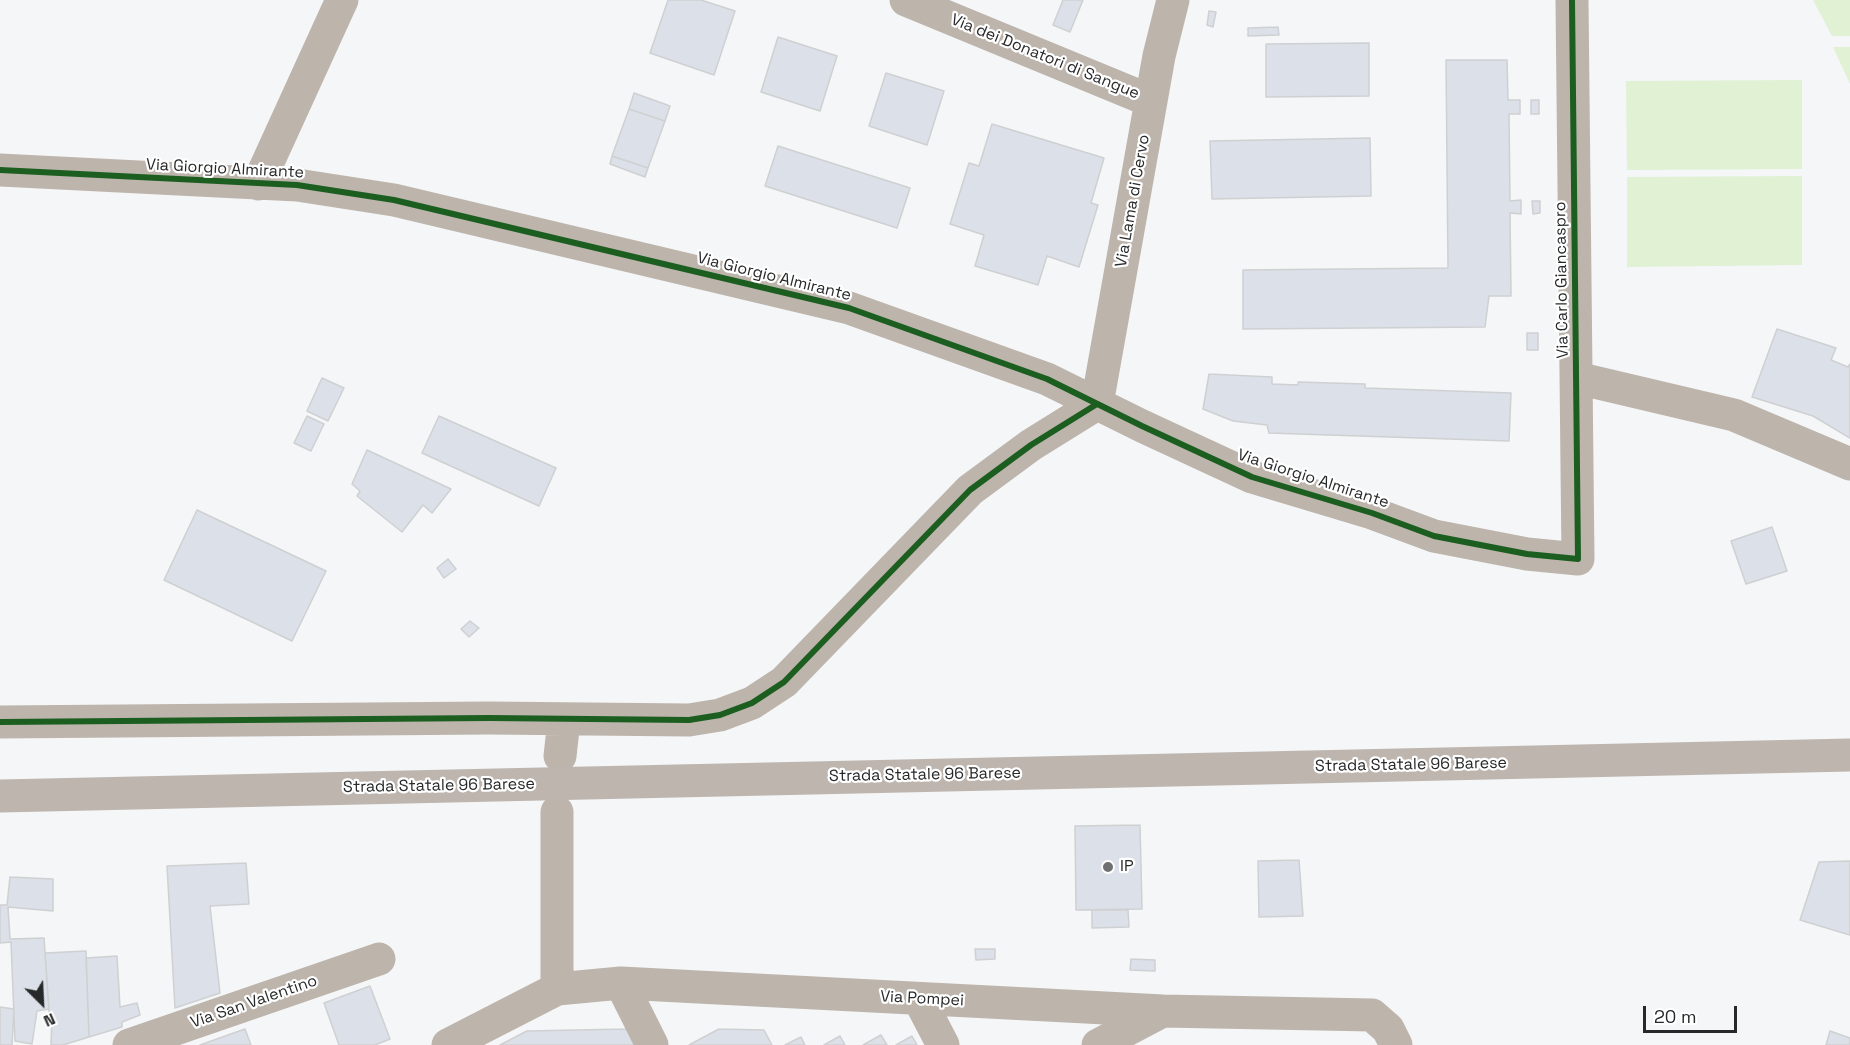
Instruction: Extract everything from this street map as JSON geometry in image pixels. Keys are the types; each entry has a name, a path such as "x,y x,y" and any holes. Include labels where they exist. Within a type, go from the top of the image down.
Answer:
{"main road":[{"name":"Strada Statale 96 Barese","path":"0,796 1850,755"}],"street":[{"path":"258,184 342,0"},
{"name":"Via dei Donatori di Sangue","path":"906,0 1151,101"},
{"name":"Via Lama di Cervo","path":"1096,404 1151,101 1173,0"},
{"name":"Via Carlo Giancaspro","path":"1572,0 1578,559"},
{"name":"Via Giorgio Almirante","path":"0,170 297,185 394,200 849,308 1047,379 1252,477 1372,513 1434,536 1527,554 1578,559"},
{"path":"1577,378 1734,415 1850,464"},
{"path":"0,722 489,718 688,720 720,715 752,703 784,682 970,490 1031,445 1096,404"},
{"path":"560,756 564,720"},
{"path":"556,812 556,989"},
{"name":"Via San Valentino","path":"129,1045 379,959"},
{"path":"621,982 652,1045"},
{"name":"Via Pompei","path":"447,1045 556,989 621,982 1163,1011 1372,1015 1388,1029 1396,1045"},
{"path":"919,999 943,1045"},
{"path":"1098,1045 1163,1011"}],"green space":[{"path":"1813,0 1850,0 1850,36 1832,36"},
{"path":"1833,47 1850,47 1850,84"},
{"path":"1802,80 1802,169 1627,170 1626,81"},
{"path":"1802,176 1802,265 1627,267 1627,177"}],"building":[{"path":"668,0 701,0 735,11 714,75 650,53"},
{"path":"1063,0 1083,0 1070,32 1053,25"},
{"path":"1209,11 1216,12 1213,27 1207,25"},
{"path":"1278,27 1279,35 1248,36 1248,28"},
{"path":"778,37 837,56 820,111 761,92"},
{"path":"1369,43 1369,96 1266,97 1266,44"},
{"path":"1446,60 1507,60 1508,100 1520,100 1520,114 1509,114 1510,201 1521,200 1521,214 1510,213 1511,296 1489,296 1485,327 1243,329 1243,270 1448,268"},
{"path":"886,73 944,91 927,145 869,126"},
{"path":"634,93 670,106 665,121 629,109"},
{"path":"1531,100 1539,100 1539,114 1531,114"},
{"path":"629,109 665,121 648,168 612,156"},
{"path":"992,124 1104,158 1091,203 1098,205 1079,267 1047,256 1038,285 975,266 984,235 950,224 969,163 979,166"},
{"path":"1370,138 1371,196 1212,199 1210,141"},
{"path":"778,146 910,188 897,228 765,186"},
{"path":"612,156 648,168 645,177 610,164"},
{"path":"1532,201 1540,201 1540,213 1533,214"},
{"path":"1777,329 1836,348 1831,360 1848,367 1850,364 1850,438 1813,416 1752,397"},
{"path":"1527,333 1538,333 1538,350 1527,350"},
{"path":"1209,374 1272,377 1272,384 1298,385 1298,382 1365,384 1365,388 1511,393 1509,441 1269,433 1267,425 1233,421 1203,409"},
{"path":"322,378 344,388 328,421 307,411"},
{"path":"307,416 324,424 311,451 294,443"},
{"path":"439,416 556,468 539,506 422,453"},
{"path":"367,450 451,489 432,513 423,505 402,532 357,496 360,491 352,484"},
{"path":"197,510 326,571 292,641 164,580"},
{"path":"1772,527 1787,571 1746,584 1731,541"},
{"path":"448,559 456,569 444,578 437,568"},
{"path":"470,621 479,628 469,637 461,629"},
{"path":"1140,825 1142,909 1076,910 1075,826"},
{"path":"1299,860 1303,916 1259,917 1258,861"},
{"path":"1850,861 1850,935 1800,920 1819,862"},
{"path":"246,863 249,904 210,906 220,993 175,1008 167,866"},
{"path":"10,877 53,879 53,911 8,907 10,939 44,938 49,1009 37,1011 32,1044 15,1041 11,942 0,943 0,905 7,905"},
{"path":"1092,910 1128,910 1129,927 1092,928"},
{"path":"975,949 995,949 995,959 976,960"},
{"path":"86,951 89,1037 63,1045 51,1045 52,1013 49,1013 45,953"},
{"path":"117,956 120,1007 137,1003 140,1015 122,1022 122,1027 89,1037 86,958"},
{"path":"1131,959 1155,960 1155,971 1130,970"},
{"path":"370,986 390,1039 375,1045 339,1045 324,1003"},
{"path":"0,1007 14,1009 12,1045 0,1045"},
{"path":"245,1029 251,1045 200,1045"},
{"path":"627,1029 635,1045 500,1045 527,1031"},
{"path":"719,1029 764,1030 772,1045 689,1045"},
{"path":"1830,1031 1850,1038 1850,1045 1826,1045"},
{"path":"881,1035 887,1045 863,1045"},
{"path":"840,1036 845,1045 824,1045"},
{"path":"912,1036 917,1045 896,1045"},
{"path":"801,1037 805,1045 785,1045"}],"cycle path":[{"path":"0,170 297,185 394,200 849,308 1047,379 1252,477 1372,513 1434,536 1527,554 1578,559 1572,0"},
{"path":"0,722 489,718 689,720 720,715 752,703 784,682 970,490 1031,445 1097,404"}],"place":[{"name":"IP","path":"1108,867"}]}
